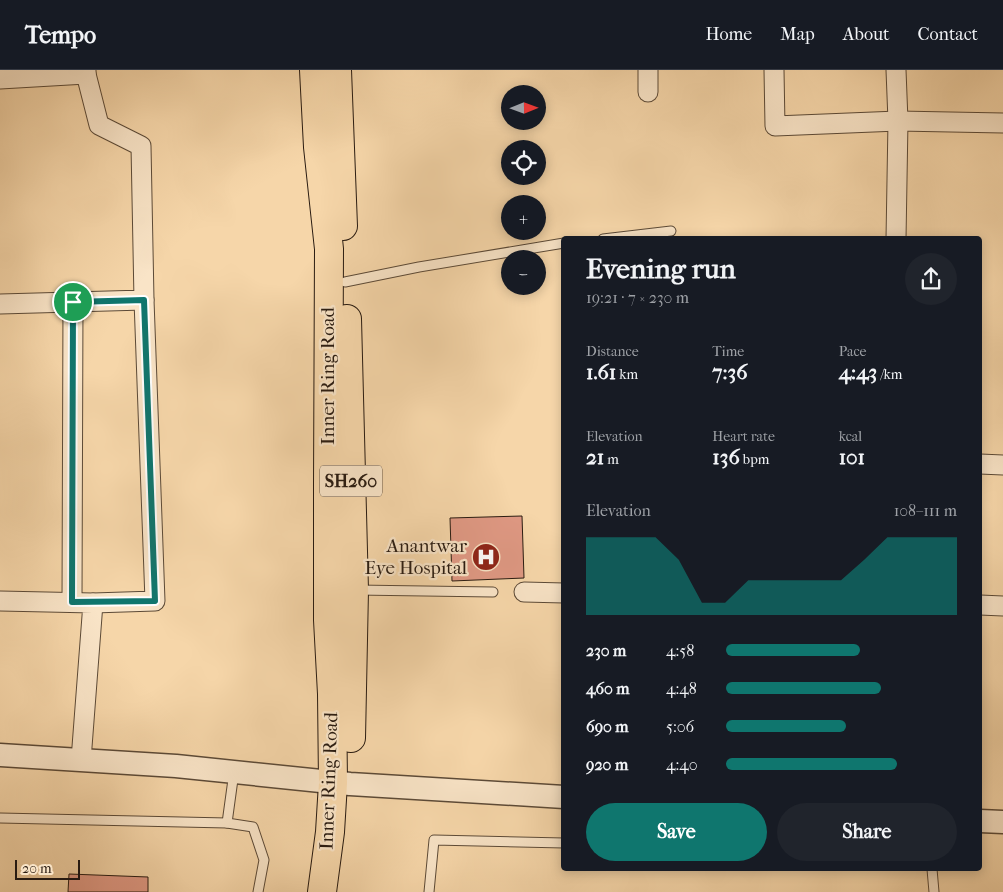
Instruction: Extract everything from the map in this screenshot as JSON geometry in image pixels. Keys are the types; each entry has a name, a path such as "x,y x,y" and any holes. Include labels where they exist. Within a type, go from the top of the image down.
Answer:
{"highway":[{"name":"Inner Ring Road","path":"314,70 318,147 329,249 328,620 332,694 341,784 330,832 322,892"},
{"name":"Inner Ring Road","path":"336,892 354,590 337,70"}],"street":[{"path":"648,70 648,92"},
{"path":"774,70 775,126 898,121 1003,123"},
{"path":"896,70 898,121 896,236"},
{"path":"0,79 86,72 99,125 141,146 144,300 155,601 93,603 0,602"},
{"path":"0,304 144,300"},
{"path":"72,602 73,302"},
{"path":"982,464 1003,465"},
{"path":"524,592 561,593"},
{"path":"81,760 93,603"},
{"path":"982,605 1003,606"},
{"path":"0,755 176,766 341,784 561,797"},
{"path":"982,821 1003,822"}],"lane":[{"path":"628,236 671,231"},
{"path":"345,282 419,267 561,243"},
{"path":"354,590 493,592"},
{"path":"227,823 234,772"},
{"path":"0,818 227,823 254,827 264,860 258,892"},
{"path":"429,892 434,840 561,843"},
{"path":"932,871 934,892"}],"building":[{"path":"522,516 524,578 452,581 450,518"},
{"path":"69,874 148,877 148,892 68,892"}],"place":[{"name":"Anantwar Eye Hospital","path":"486,557"}],"route":[{"path":"144,300 155,601 72,602 73,302 144,300"}]}
